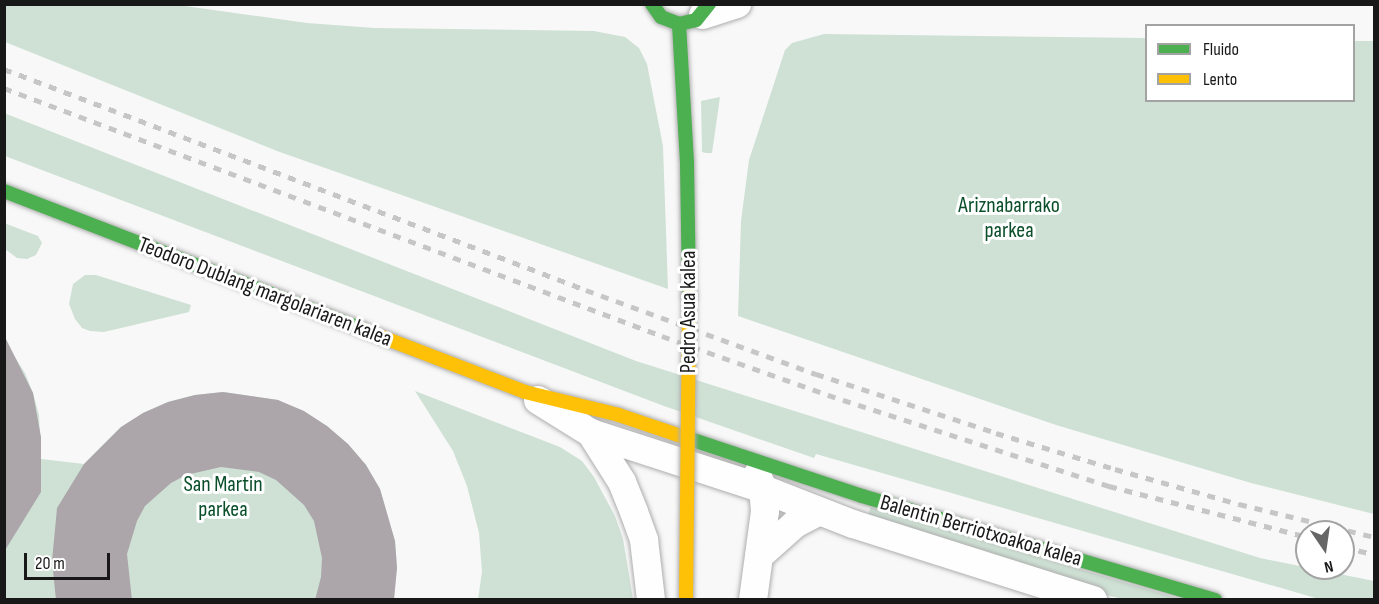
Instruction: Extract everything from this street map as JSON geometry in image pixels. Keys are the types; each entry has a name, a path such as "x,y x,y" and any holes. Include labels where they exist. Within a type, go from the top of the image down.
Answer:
{"street":[{"path":"652,4 661,17 697,14 737,4"},
{"name":"Pedro Asua kalea","path":"686,599 689,296 687,164 697,14"},
{"name":"Teodoro Dublang margolariaren kalea","path":"4,191 525,392 619,415 748,459"},
{"name":"Teodoro Dublang margolariaren kalea","path":"525,392 591,433 764,489"},
{"path":"591,433 622,482 634,512 644,540 651,600"},
{"path":"748,459 764,489 764,530 753,583 753,600"},
{"name":"Balentin Berriotxoakoa kalea","path":"748,459 862,496 1215,600"},
{"name":"Balentin Berriotxoakoa kalea","path":"764,489 819,511 1093,600"},
{"path":"759,556 795,524 819,511"}],"green space":[{"path":"4,5 178,5 307,23 375,28 594,31 625,37 639,48 647,64 663,146 668,289 277,151 5,42"},
{"name":"Ariznabarrako parkea","path":"824,34 1145,38 1145,102 1355,102 1355,41 1374,41 1374,514 1251,483 1056,425 738,316 741,221 749,160 785,50 792,43"},
{"path":"720,97 712,153 702,152 701,101"},
{"path":"4,113 636,361 1260,558 1295,565 1295,580 1355,580 1355,577 1374,581 1374,599 1319,599 816,454 814,458 664,406 5,156"},
{"path":"4,223 38,236 42,243 36,255 27,259 17,258 5,249"},
{"path":"85,275 96,275 191,305 189,312 104,332 90,331 82,328 75,319 69,304 73,284"},
{"name":"San Martin parkea","path":"4,340 25,373 33,393 39,415 41,459 84,464 121,427 143,413 168,402 195,395 223,392 278,400 327,426 348,444 366,465 380,489 395,541 397,568 393,599 5,599"},
{"path":"415,391 560,447 582,461 594,477 615,516 623,539 633,599 478,599 482,572 479,533 467,486 453,451"},
{"path":"871,507 1180,599 1123,599 1089,591 866,520"}],"building":[{"path":"4,335 33,393 41,437 41,492 4,552"},
{"path":"223,392 278,400 304,411 327,426 348,444 366,465 380,489 395,541 397,568 394,600 315,600 321,577 322,558 314,521 304,505 276,480 259,472 221,467 186,475 171,483 145,506 137,521 127,554 132,600 56,600 52,561 57,508 84,464 121,427 143,413 168,402 195,395"}],"railway":[{"path":"4,69 586,290 816,374 1115,469 1239,504 1374,537"},
{"path":"4,88 662,336 843,400 1109,486 1295,534"},
{"path":"1355,550 1374,554"}],"traffic: fast":[{"path":"652,4 661,17 679,24 696,20 709,4"},
{"path":"679,24 687,163 689,296"},
{"path":"4,191 361,329"},
{"path":"684,437 862,496 1215,600"}],"traffic: slow":[{"path":"686,599 689,296"},
{"path":"361,329 525,392 619,415 684,437"}]}
